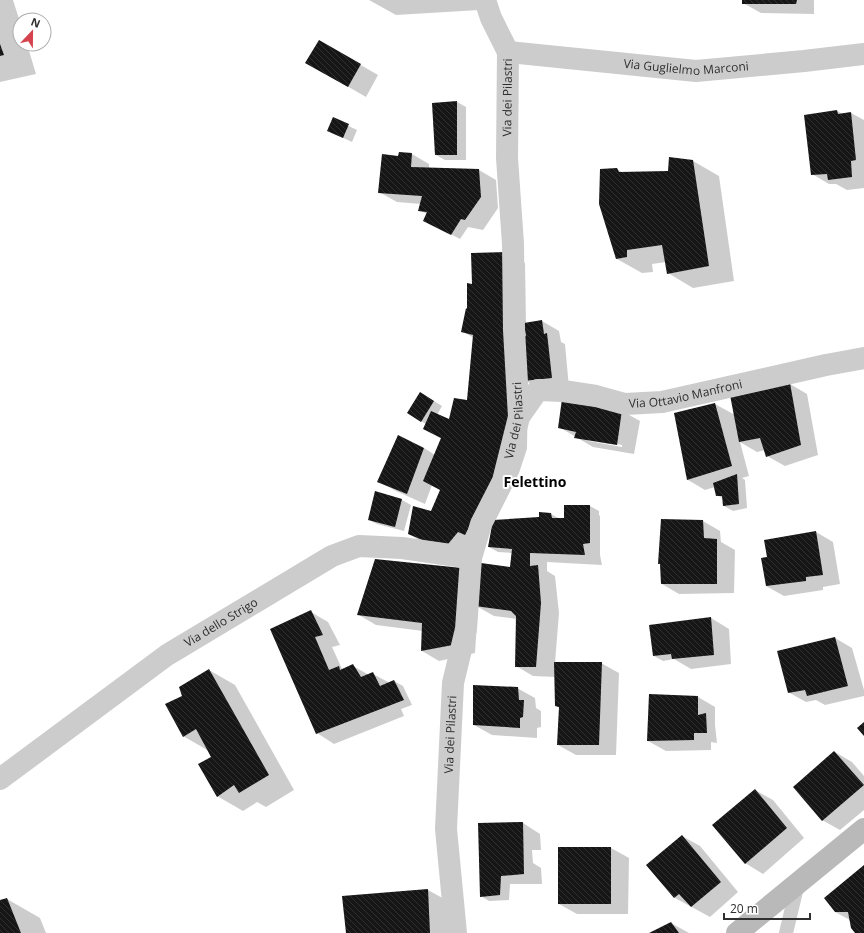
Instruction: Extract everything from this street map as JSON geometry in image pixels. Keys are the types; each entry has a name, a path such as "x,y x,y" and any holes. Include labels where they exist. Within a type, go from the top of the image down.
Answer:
{"main road":[{"path":"742,932 798,883 864,829"}],"street":[{"name":"Via dei Pilastri","path":"456,933 446,822 453,683 466,629 471,558 481,524 503,481 519,417 514,330 513,244 507,158 508,52 491,18 486,0"},
{"name":"Via Guglielmo Marconi","path":"508,52 696,71 864,54"},
{"name":"Via Ottavio Manfroni","path":"519,417 538,390 563,391 596,396 625,404 662,402 826,365 864,358"},
{"name":"Via dello Strigo","path":"0,778 167,655 332,556 359,546 402,548 471,558"}],"lane":[{"path":"786,933 798,883"}],"building":[{"path":"742,0 797,0 796,4 742,4"},
{"path":"319,40 361,64 348,87 305,63"},
{"path":"0,44 4,55 0,56"},
{"path":"457,101 457,155 435,155 432,103"},
{"path":"837,110 838,114 851,112 856,160 851,161 852,177 828,180 827,174 811,175 804,115"},
{"path":"333,117 349,124 343,138 327,131"},
{"path":"399,152 412,153 411,167 479,169 481,197 465,220 461,219 451,235 423,221 427,212 418,211 422,196 378,193 382,154 398,156"},
{"path":"669,157 693,160 709,266 667,274 662,245 627,250 627,257 616,259 599,204 600,169 617,168 619,172 668,171"},
{"path":"507,252 510,439 501,464 465,535 458,532 444,549 408,534 413,506 431,511 440,490 423,481 441,438 423,429 431,411 449,419 454,398 467,400 473,335 461,332 466,308 467,309 467,283 472,284 471,253"},
{"path":"542,320 544,334 547,333 552,378 523,381 518,338 526,336 524,323"},
{"path":"790,383 801,445 766,457 760,438 739,442 730,395"},
{"path":"420,392 434,401 421,422 407,413"},
{"path":"562,399 622,410 617,445 574,438 576,432 558,428"},
{"path":"715,403 732,466 687,480 674,413"},
{"path":"398,435 424,448 407,494 377,482"},
{"path":"737,474 739,504 723,506 722,496 716,496 713,483"},
{"path":"375,491 402,499 395,527 368,520"},
{"path":"564,505 590,505 590,543 583,544 585,555 530,553 530,566 538,565 541,603 536,667 515,667 516,616 511,611 475,606 481,563 510,567 512,549 488,547 493,520 539,517 539,512 551,513 552,518 564,518"},
{"path":"661,519 703,520 704,538 717,539 717,584 661,584 660,564 658,564"},
{"path":"816,531 823,575 806,577 806,581 766,586 761,558 767,557 764,540"},
{"path":"375,559 462,568 458,644 421,651 422,623 357,615"},
{"path":"311,610 323,635 315,637 329,670 339,666 340,670 353,664 361,677 373,672 380,686 394,680 404,700 316,734 270,629"},
{"path":"711,617 714,655 672,659 671,654 653,656 649,625"},
{"path":"835,637 848,686 807,696 805,690 788,693 777,651"},
{"path":"554,662 602,662 599,745 557,745 559,707 555,706"},
{"path":"209,669 269,775 239,793 234,785 217,797 198,764 211,757 196,729 183,737 165,704 182,696 179,687"},
{"path":"473,685 518,687 519,700 524,700 523,717 520,718 520,728 473,725"},
{"path":"649,694 698,696 698,715 706,713 707,733 694,733 694,740 647,741"},
{"path":"864,722 864,736 857,728"},
{"path":"834,751 864,785 822,821 793,787"},
{"path":"755,789 787,828 745,864 712,825"},
{"path":"523,822 524,874 501,876 500,895 480,897 478,823"},
{"path":"682,835 721,882 691,907 679,894 674,898 646,865"},
{"path":"558,847 611,847 611,904 558,904"},
{"path":"864,865 864,933 855,933 851,928 848,912 835,912 824,898"},
{"path":"428,889 430,933 346,933 342,896"},
{"path":"7,898 21,933 0,933 0,900"},
{"path":"671,922 679,933 649,933"}],"district":[{"name":"Felettino","path":"535,482"}]}
